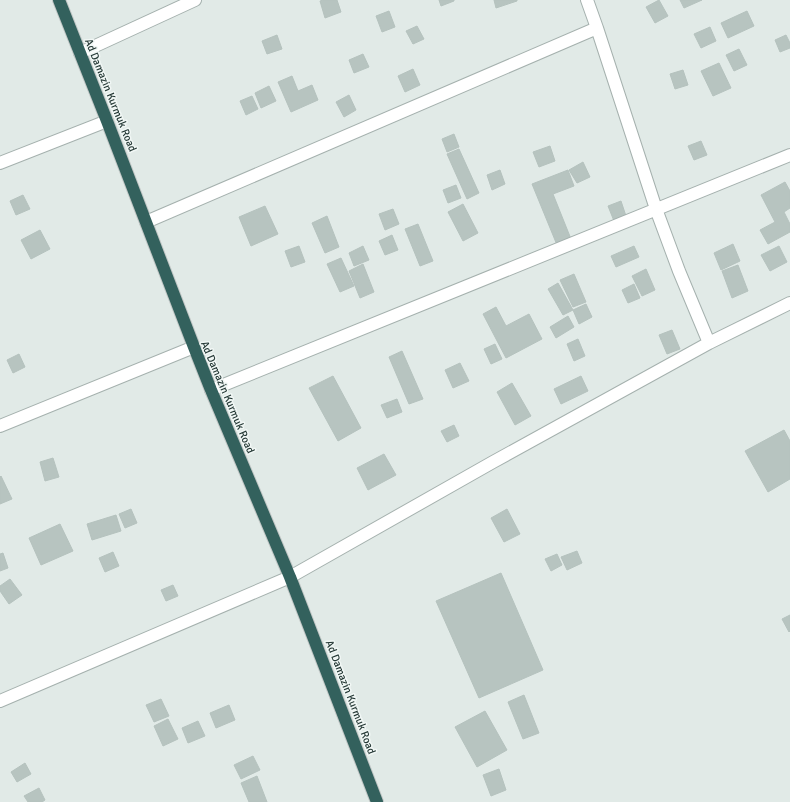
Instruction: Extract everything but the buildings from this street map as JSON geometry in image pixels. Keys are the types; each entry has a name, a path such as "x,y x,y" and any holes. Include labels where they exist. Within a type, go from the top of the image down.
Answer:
{"highway":[{"name":"Ad Damazin Kurmuk Road","path":"59,0 108,121 211,390 290,577 377,802"}],"street":[{"path":"80,52 195,0"},
{"path":"587,0 656,209 679,271 709,343"},
{"path":"146,222 597,28"},
{"path":"0,163 108,121"},
{"path":"211,390 790,155"},
{"path":"0,701 290,577 493,462 709,343 790,303"},
{"path":"0,426 194,347"}]}
